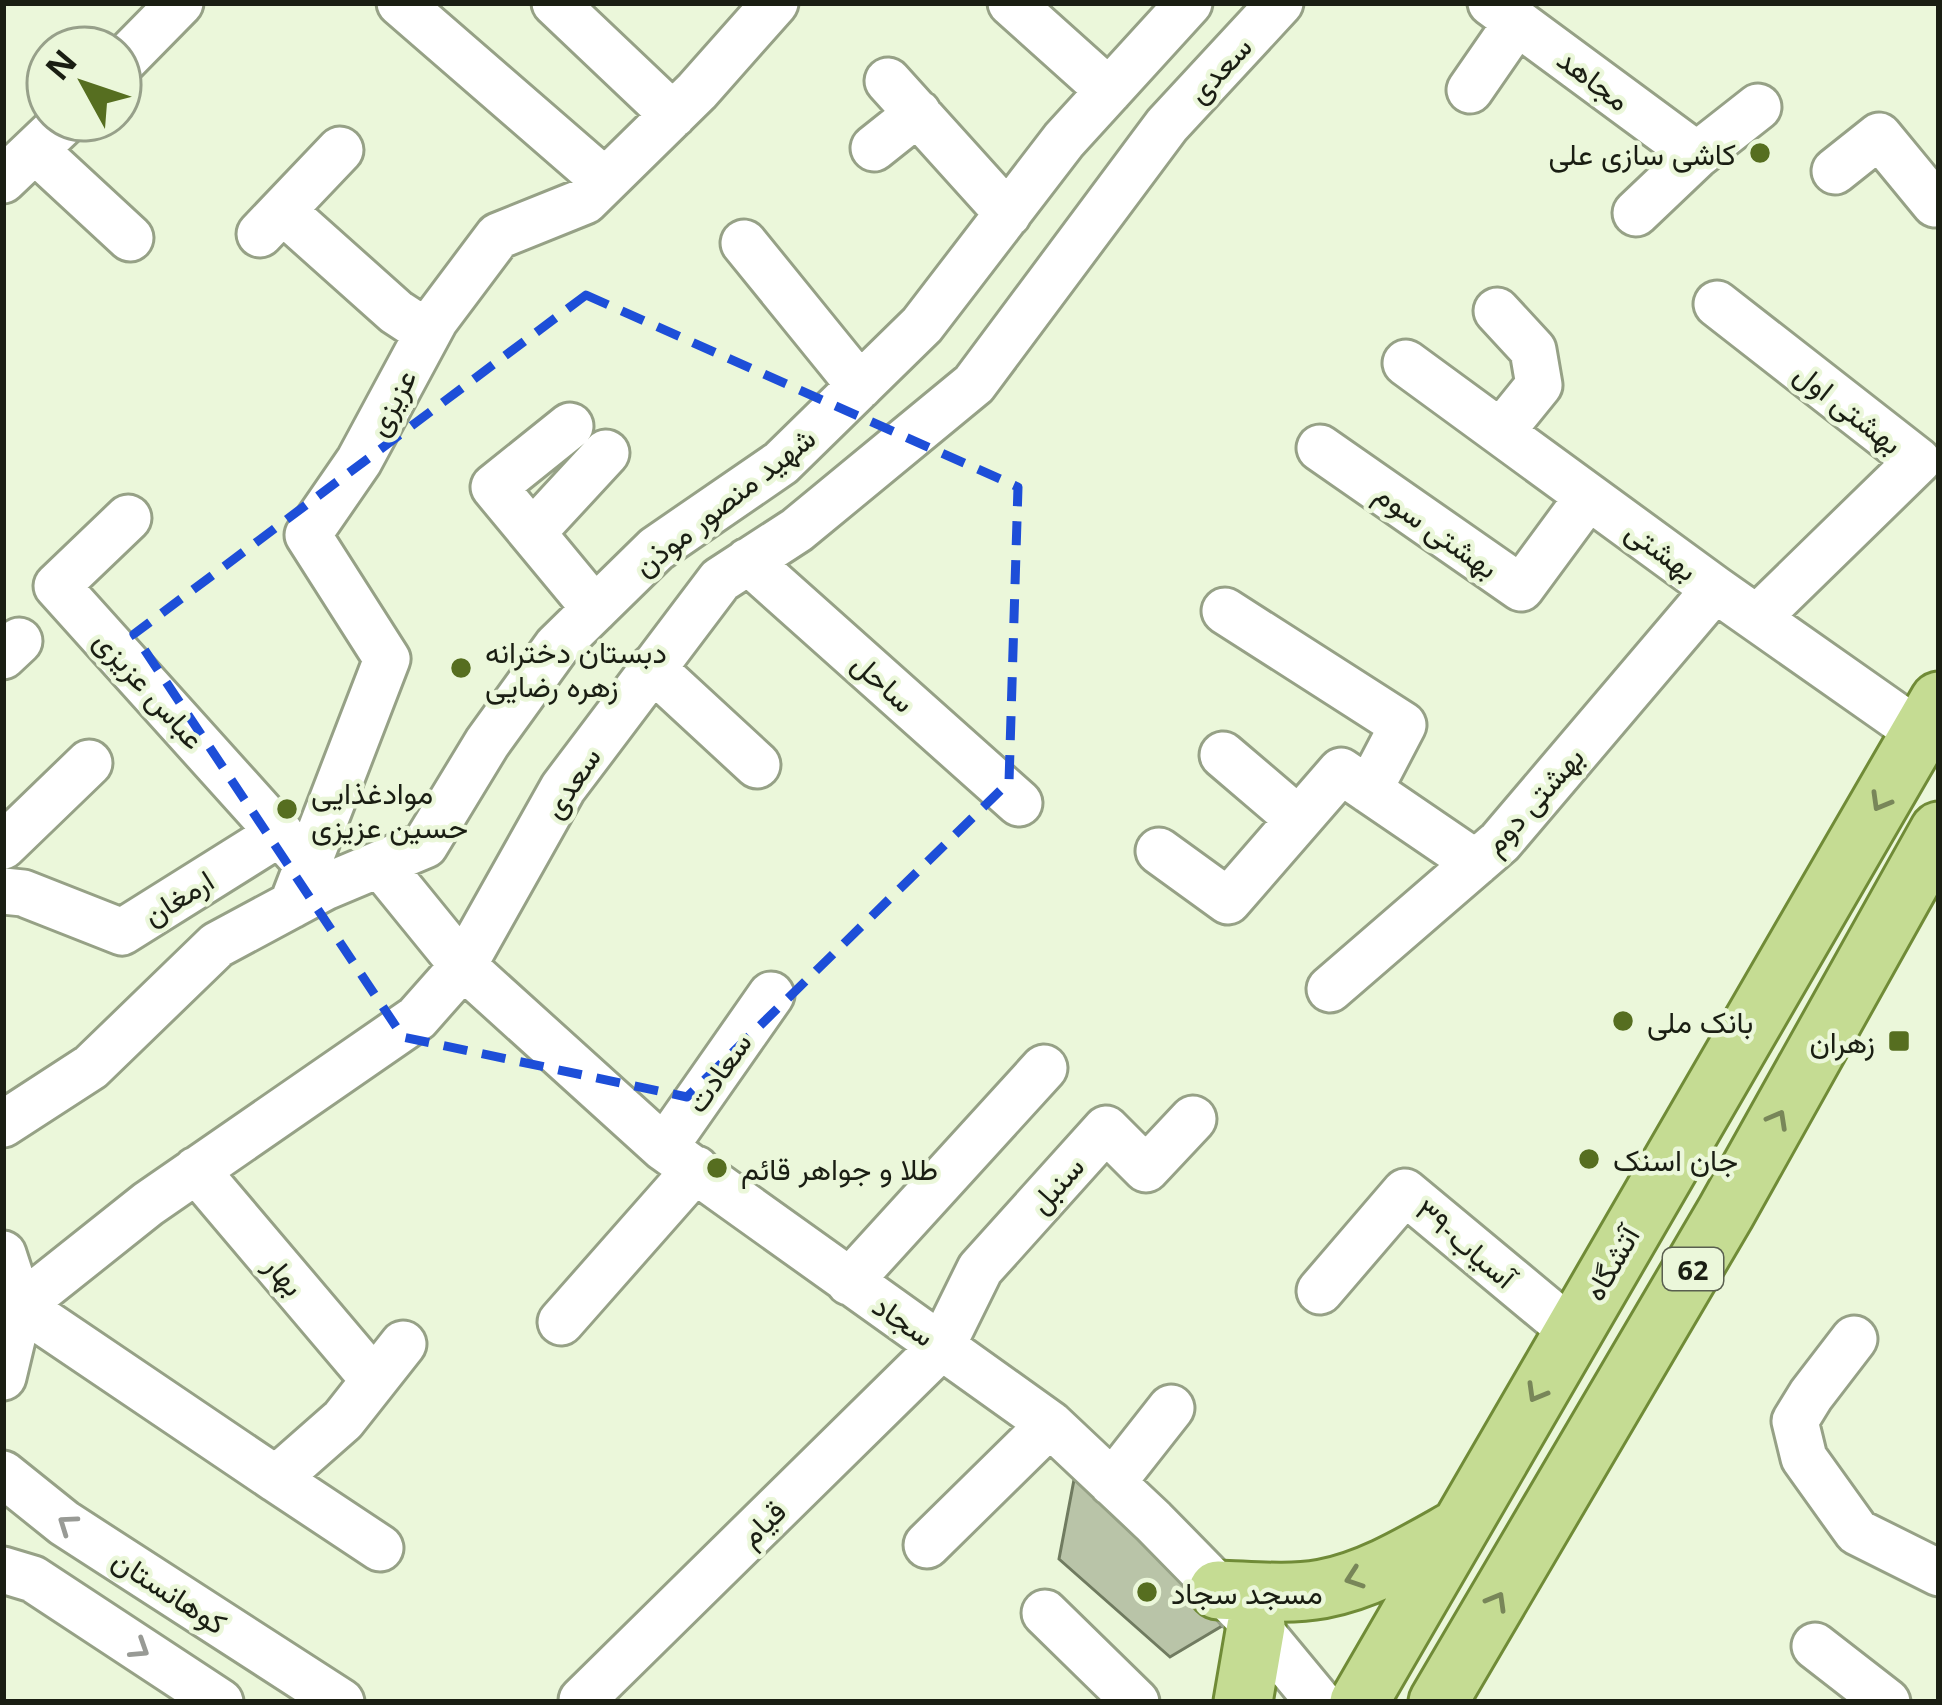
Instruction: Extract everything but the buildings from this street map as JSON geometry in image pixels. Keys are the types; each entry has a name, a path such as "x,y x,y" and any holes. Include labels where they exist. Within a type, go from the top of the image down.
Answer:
{"main road":[{"name":"آتشگاه","path":"1359,1702 1929,717"},
{"name":"62","path":"1448,1692 1726,1212 1939,831"},
{"path":"1243,1702 1237,1608 1273,1592 1323,1589 1391,1566 1459,1528"}],"street":[{"path":"144,40 180,3"},
{"path":"400,3 605,182"},
{"path":"555,3 673,115"},
{"path":"1011,3 1109,91"},
{"name":"شهید منصور موذن","path":"3,1124 91,1066 293,868 325,887 425,845 487,743 557,646 656,549 781,464 922,325 1064,140 1189,3"},
{"name":"سعدی","path":"20,1306 148,1204 417,1018 463,966 562,788 720,580 797,530 974,385 1167,125 1280,3"},
{"name":"عزیزی","path":"293,868 387,659 308,535 358,461 428,332 498,236 585,201 673,115 760,8"},
{"path":"1470,89 1527,17"},
{"name":"مجاهد","path":"1527,17 1697,155"},
{"path":"874,148 903,97 1008,214"},
{"path":"1636,213 1697,155 1758,107"},
{"path":"1835,170 1879,136 1935,204 1939,198"},
{"path":"35,150 130,238"},
{"path":"340,150 272,222 428,332"},
{"path":"744,243 860,386"},
{"name":"بهشتی اول","path":"1717,304 1918,461 1757,618"},
{"path":"1497,311 1533,350 1539,385 1501,432"},
{"name":"بهشتی","path":"1406,363 1715,590 1929,717"},
{"path":"569,426 494,487 595,609"},
{"name":"بهشتی سوم","path":"1320,448 1521,588 1588,497"},
{"path":"532,533 606,453"},
{"name":"عباس عزیزی","path":"128,518 57,586 293,868"},
{"name":"ساحل","path":"748,561 1019,803"},
{"name":"بهشتی دوم","path":"1330,989 1500,842 1715,590"},
{"path":"1225,611 1403,724 1369,790"},
{"path":"652,668 757,765"},
{"path":"1222,755 1298,819"},
{"path":"3,846 89,763"},
{"path":"1160,851 1228,901 1341,771 1476,863"},
{"name":"سجاد","path":"380,865 463,966 680,1159 1051,1424 1237,1608 1319,1702"},
{"name":"ارمغان","path":"3,891 23,892 122,932 293,868"},
{"name":"سعادت","path":"561,1322 680,1159 771,995"},
{"path":"849,1282 1044,1068"},
{"name":"سنبل","path":"942,1346 980,1269 1106,1129 1146,1169 1193,1119"},
{"name":"بهار","path":"196,1170 374,1380"},
{"name":"۳۹-آسیاب","path":"1320,1291 1406,1192 1572,1331"},
{"path":"3,1254 20,1306 3,1377"},
{"path":"20,1306 380,1548"},
{"path":"1854,1339 1795,1421 1804,1457 1857,1532 1939,1573"},
{"path":"276,1479 344,1420 404,1344"},
{"name":"قیام","path":"582,1700 942,1346"},
{"path":"1112,1483 1171,1408"},
{"path":"927,1545 1051,1424"},
{"name":"کوهانستان","path":"3,1474 64,1523 341,1702"},
{"path":"3,1570 33,1579 220,1702"},
{"path":"1045,1613 1136,1702"},
{"path":"1815,1646 1887,1702"}],"highlighted area":[{"path":"586,295 1018,487 1009,782 687,1097 403,1037 134,634"}],"place":[{"name":"کاشی سازی علی","path":"1760,153"},
{"name":"دبستان دخترانه زهره رضایی","path":"461,668"},
{"name":"موادغذایی حسین عزیزی","path":"287,809"},
{"name":"بانک ملی","path":"1623,1021"},
{"name":"زهران","path":"1899,1041"},
{"name":"جان اسنک","path":"1589,1159"},
{"name":"طلا و جواهر قائم","path":"717,1168"},
{"name":"مسجد سجاد","path":"1147,1592"}]}
